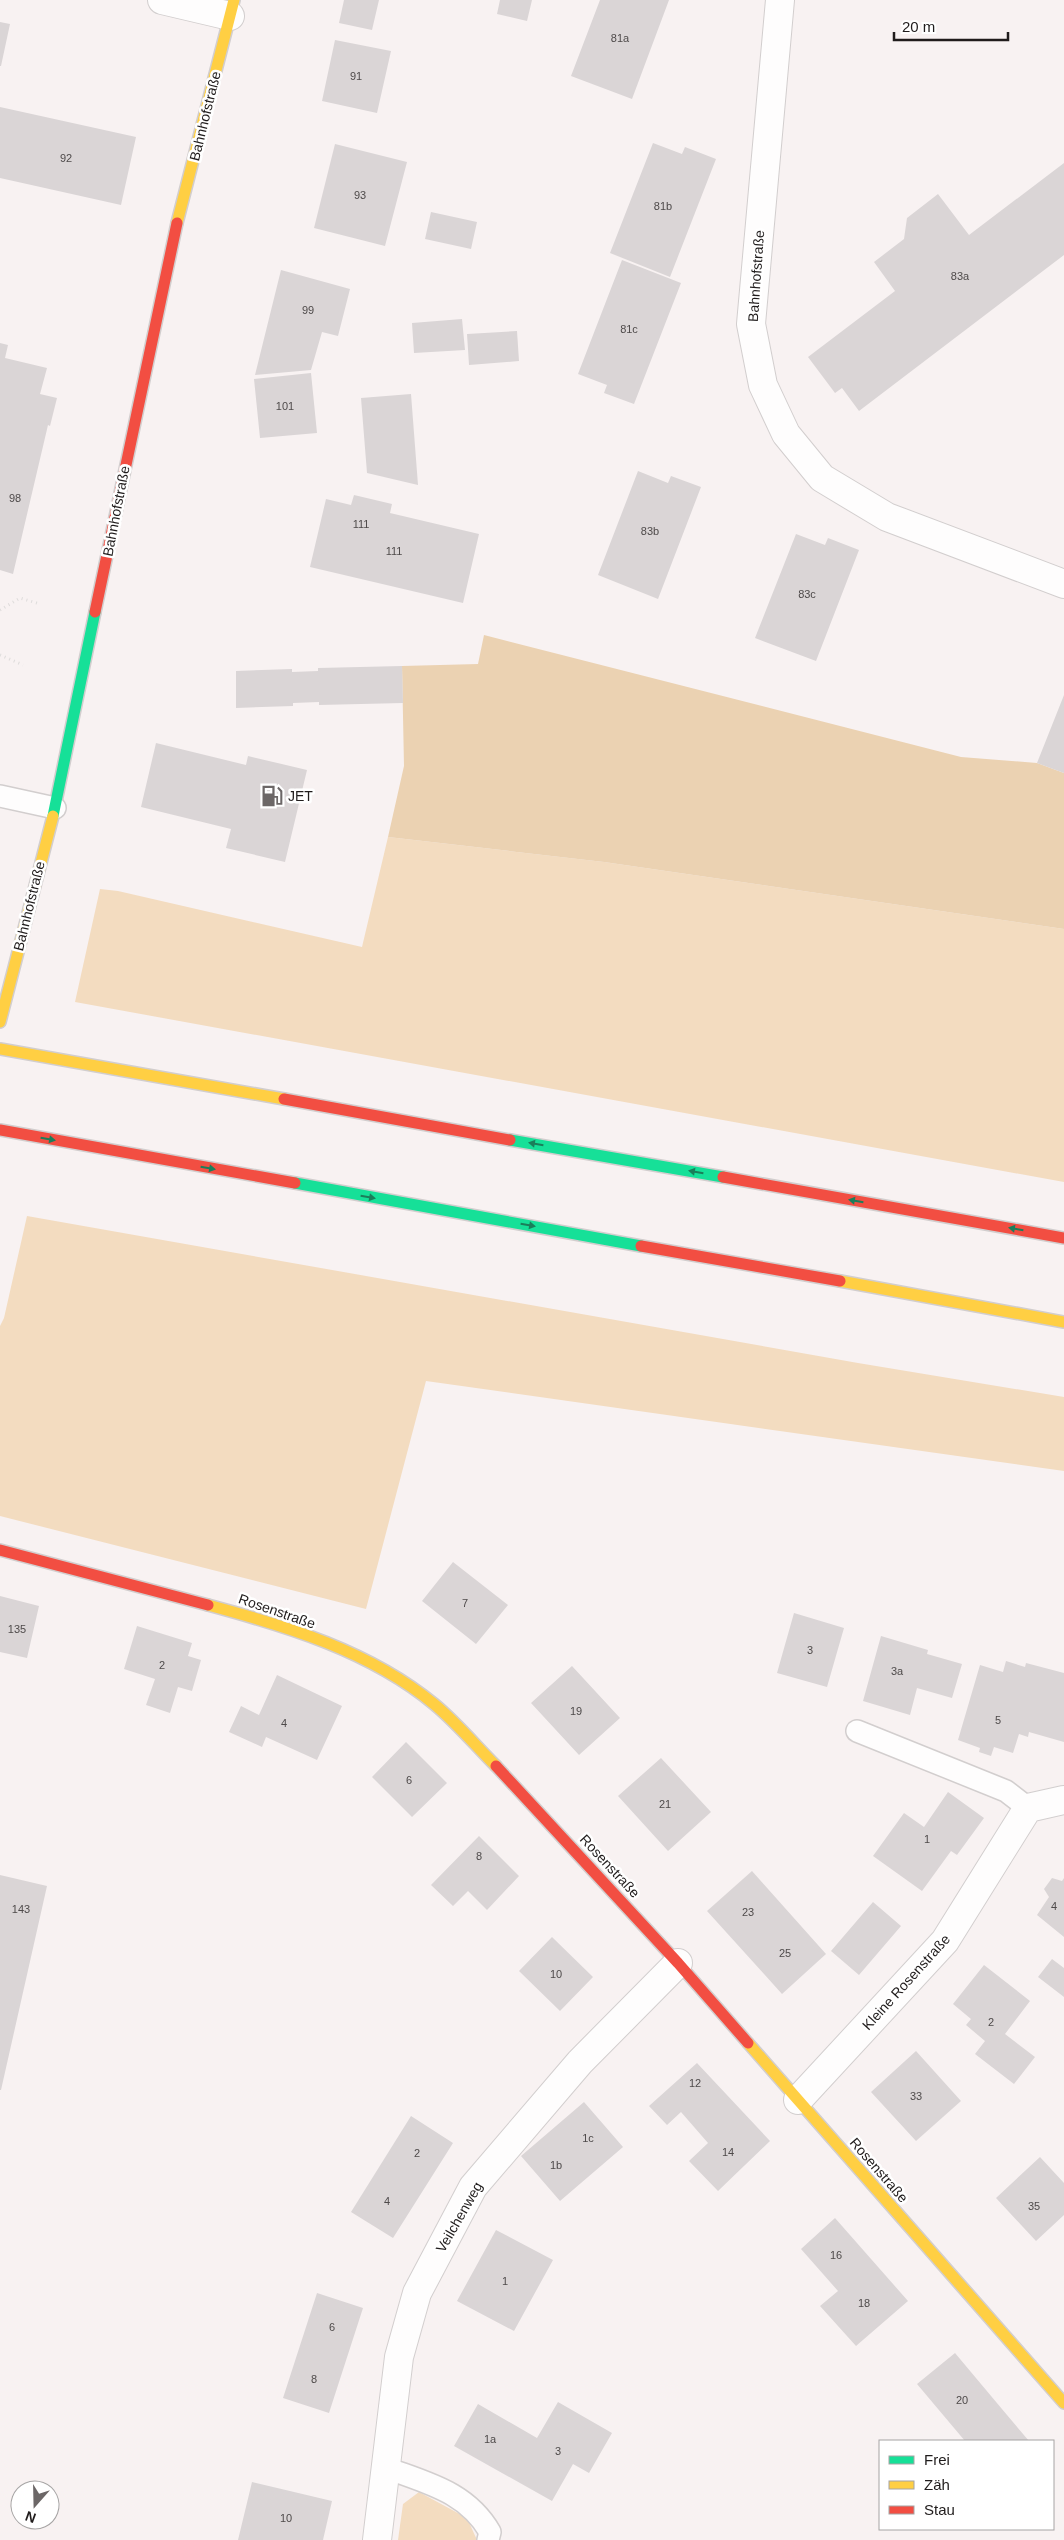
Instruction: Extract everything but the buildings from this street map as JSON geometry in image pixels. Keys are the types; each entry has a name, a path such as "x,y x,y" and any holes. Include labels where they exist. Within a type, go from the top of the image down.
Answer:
{"main road":[{"name":"Bahnhofstraße","path":"0,1022 55,808 160,302 232,8"},
{"path":"0,1049 1064,1238"},
{"path":"0,1130 1064,1322"},
{"name":"Rosenstraße","path":"0,1550 250,1616 329,1644 383,1668 434,1704 496,1766 678,1963 1064,2403"}],"street":[{"path":"162,0 232,8"},
{"name":"Bahnhofstraße","path":"780,0 751,324 763,385 786,434 822,478 888,517 1064,584"},
{"path":"1028,1808 1064,1800"},
{"name":"Kleine Rosenstraße","path":"798,2100 945,1941 1028,1808"},
{"name":"Veilchenweg","path":"377,2540 384,2467 399,2356 417,2293 473,2187 580,2062 678,1963"}],"lane":[{"path":"0,796 55,808"},
{"path":"857,1731 1006,1791 1028,1808"},
{"path":"384,2467 455,2494 482,2520 490,2532 488,2540"}],"path":[{"path":"0,610 20,598 40,604"},
{"path":"0,655 23,665"}],"shaded area":[{"path":"484,635 961,757 1037,763 1064,773 1064,929 604,862 388,837 404,766 402,666 478,664"},
{"path":"388,837 604,862 1064,929 1064,1182 75,1002 100,889 118,891 362,947"},
{"path":"27,1216 858,1363 1064,1397 1064,1471 426,1381 366,1609 0,1516 0,1326 4,1318"},
{"path":"419,2492 467,2518 477,2540 398,2540 403,2504"}],"traffic: fast":[{"path":"53,816 95,612"},
{"path":"510,1140 723,1177"},
{"path":"295,1183 641,1246"}],"traffic: slow":[{"path":"177,223 234,0"},
{"path":"0,1022 53,816"},
{"path":"0,1049 284,1099"},
{"path":"840,1281 1064,1322"},
{"path":"208,1605 326,1642 383,1669 409,1685 434,1704 496,1766"},
{"path":"748,2043 1064,2403"}],"traffic: jam":[{"path":"95,612 177,223"},
{"path":"284,1099 510,1140"},
{"path":"0,1130 295,1183"},
{"path":"723,1177 1064,1238"},
{"path":"641,1246 840,1281"},
{"path":"0,1550 208,1605"},
{"path":"496,1766 678,1963 748,2043"}],"place":[{"name":"JET","path":"272,796"}]}
